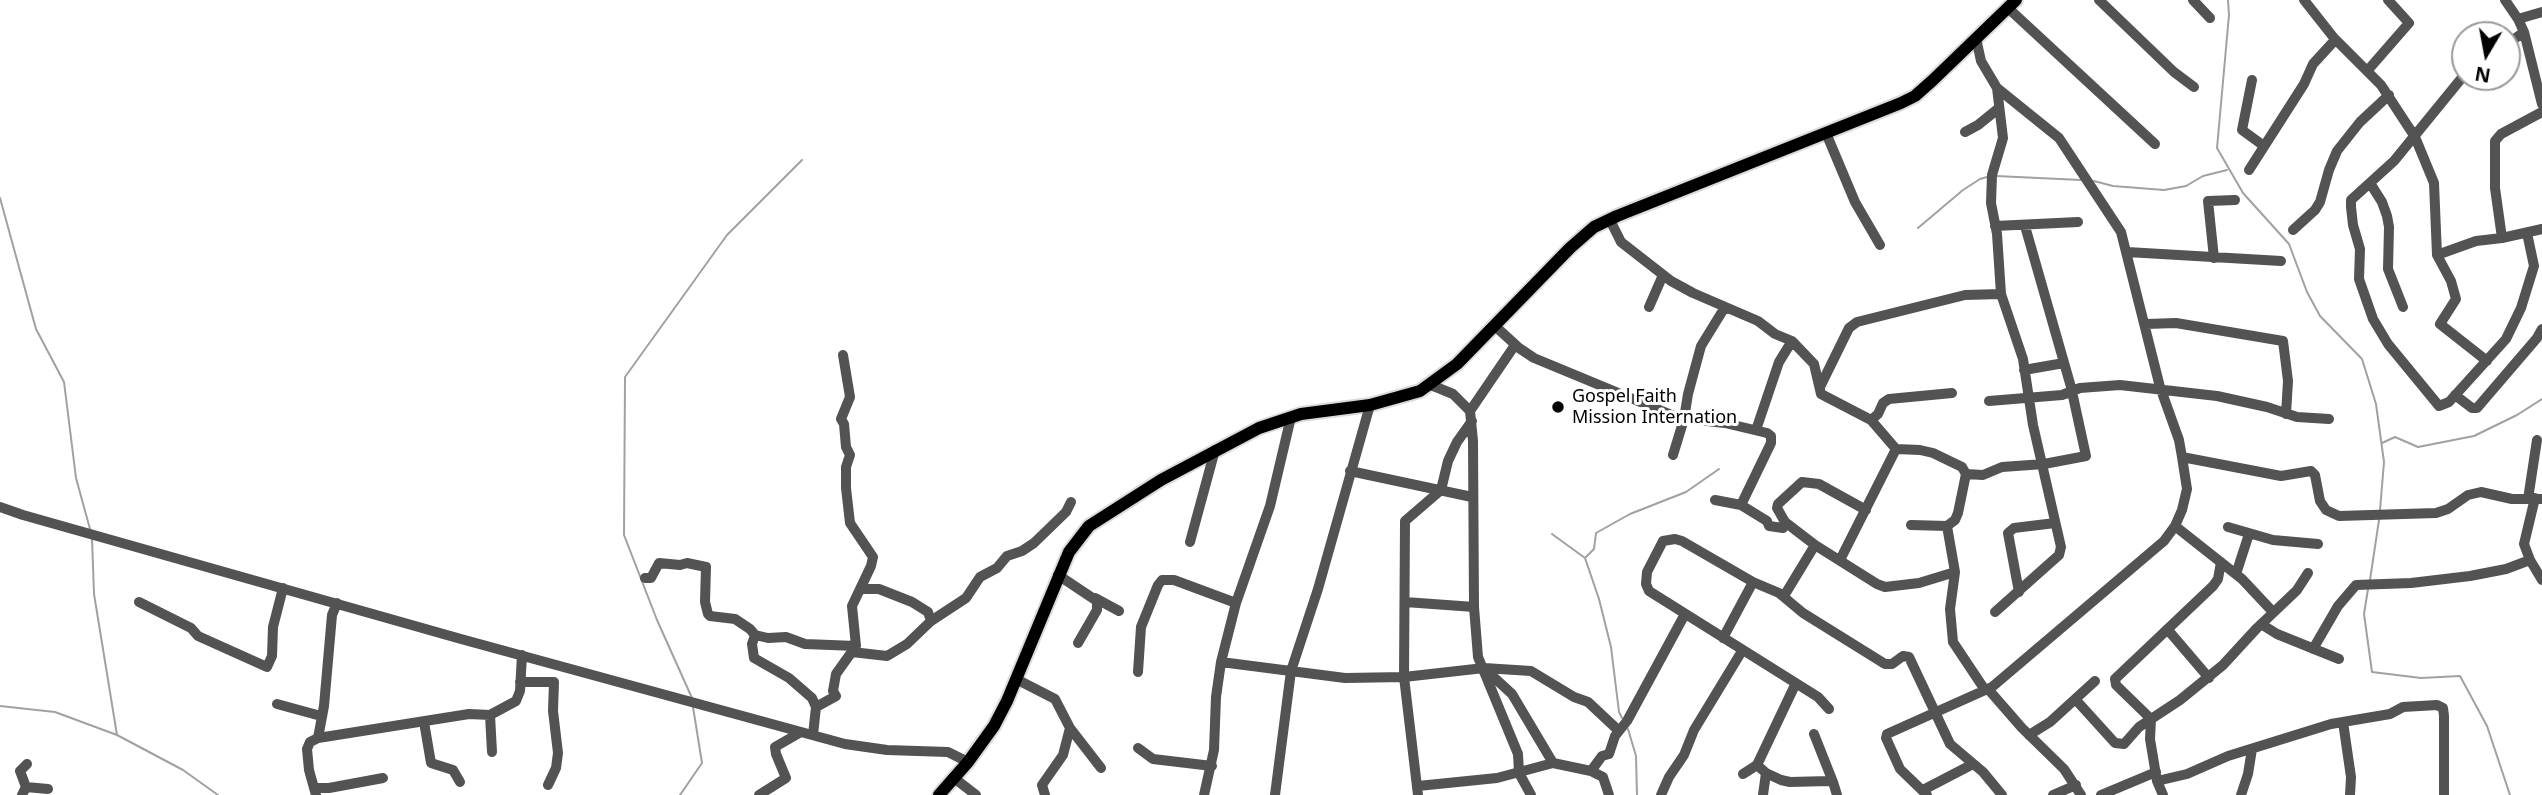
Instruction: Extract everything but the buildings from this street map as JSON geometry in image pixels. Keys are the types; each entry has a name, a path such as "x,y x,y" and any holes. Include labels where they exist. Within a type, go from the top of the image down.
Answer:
{"main road":[{"path":"939,795 968,762 994,726 1058,575 1075,541 1089,526 1121,504 1259,428 1291,417 1370,405 1408,396 1431,385 1457,364 1570,248 1594,228 1887,110 1915,96 2012,4"}],"street":[{"path":"2099,0 2174,72 2194,87"},
{"path":"2193,0 2210,18"},
{"path":"2304,0 2335,40 2368,70 2389,96 2414,137 2434,184 2437,255 2451,281 2456,299 2440,325 2487,360"},
{"path":"2368,70 2409,23 2388,0"},
{"path":"2505,0 2524,32 2542,104"},
{"path":"2012,4 2155,144"},
{"path":"2518,19 2542,12"},
{"path":"1973,764 1925,793 1900,769 1886,736 1986,690 2164,541 2175,526 2187,489 2179,440 2161,388 2121,232 2059,138 1997,88 1982,61 1976,38"},
{"path":"2249,170 2304,84 2313,64 2335,40"},
{"path":"2252,80 2242,130 2264,146"},
{"path":"1995,611 2061,551 2024,370 2001,294 1991,203 1992,175 2003,138 1997,88"},
{"path":"2451,91 2394,161 2351,200 2353,225 2360,249 2359,279 2373,319 2388,344 2436,405 2441,407 2455,395 2506,339 2521,308 2534,266 2527,233"},
{"path":"2293,230 2320,202 2337,150 2360,122 2389,96"},
{"path":"1965,132 1999,108"},
{"path":"2502,238 2495,188 2495,141 2501,134 2542,112"},
{"path":"1826,133 1856,202 1880,245"},
{"path":"2370,183 2387,216 2388,269 2403,307"},
{"path":"2214,258 2208,201 2235,200"},
{"path":"1610,220 1621,242 1663,275 1693,293 1758,321 1775,334 1791,341 1814,365 1821,394 1871,420 1896,449 1933,453 1962,467 1966,474 1955,520 1947,526 1911,525"},
{"path":"1995,226 2078,222"},
{"path":"1966,474 1983,475 2002,467 2044,464 2086,456 2072,392 2025,226"},
{"path":"2437,255 2464,244 2542,229"},
{"path":"2127,252 2281,261"},
{"path":"2534,266 2542,274"},
{"path":"1649,307 1663,275"},
{"path":"1820,387 1849,328 1857,322 1965,295 2001,294"},
{"path":"1673,455 1701,346 1725,307"},
{"path":"2146,324 2176,323 2283,341 2288,373 2286,414"},
{"path":"1495,326 1516,345 1551,366 1684,419 1716,422 1768,433 1771,443 1741,505"},
{"path":"2455,395 2472,408 2477,408 2542,329"},
{"path":"1756,430 1779,362 1791,341"},
{"path":"1516,345 1457,442 1448,461 1441,490 1405,521 1404,677 1418,791 1519,773 1553,763 1591,771 1604,778 1609,795"},
{"path":"816,706 836,696 836,674 854,649 852,606 873,557 850,523 846,488 849,455 841,419 850,397 843,355"},
{"path":"2024,370 2064,363"},
{"path":"1431,385 1453,394 1471,416 1474,607 1478,657 1518,754 1519,773 1531,795"},
{"path":"1989,401 2062,395 2080,388 2120,385 2161,388 2249,402 2286,414 2329,419"},
{"path":"1871,420 1889,398 1952,393"},
{"path":"1275,795 1291,671 1318,589 1370,405"},
{"path":"1204,795 1212,766 1221,662 1236,603 1270,506 1291,417"},
{"path":"2537,440 2535,499 2524,544 2542,580"},
{"path":"1840,560 1896,449"},
{"path":"1190,542 1215,450"},
{"path":"2182,457 2281,476 2311,471 2315,475 2320,501 2326,510 2339,516 2436,513 2448,509 2468,495 2481,492 2512,499 2535,499"},
{"path":"1350,471 1472,497"},
{"path":"1867,510 1819,484 1802,482 1777,506 1785,522 1815,545 1885,587 1919,583 1955,572"},
{"path":"1715,500 1741,505 1767,521 1769,526 1783,528 1785,522"},
{"path":"645,578 651,578 659,563 687,563 706,567 705,602 710,617 735,619 755,635 768,638 786,637 805,644 835,643 887,656 907,645 931,621 966,598 980,577 997,568 1007,555 1022,551 1034,543 1066,512 1071,502"},
{"path":"0,506 23,515 813,736 860,747 948,752 968,762"},
{"path":"2019,592 2008,533 2014,528 2055,523"},
{"path":"1947,526 1955,572 1950,609 1953,642 1986,690 2064,769 2081,795"},
{"path":"2175,526 2236,574 2273,612"},
{"path":"2228,527 2285,542 2318,544"},
{"path":"2236,574 2249,534"},
{"path":"1829,709 1819,699 1649,592 1646,584 1647,572 1659,547 1672,539 1692,545 1753,582 1783,596 1803,613 1885,664 1892,664 1903,656 1909,657 1950,744 1983,772 2003,795"},
{"path":"1783,596 1815,545"},
{"path":"2163,795 2150,739 2151,719 2116,685 2115,680 2213,586 2218,579 2221,562"},
{"path":"2313,649 2337,606 2356,585 2411,583 2536,564"},
{"path":"2076,700 2119,745 2228,661 2261,624 2298,590 2308,573"},
{"path":"1058,575 1119,611"},
{"path":"1138,672 1142,627 1162,580 1174,580 1236,603"},
{"path":"1723,638 1753,582"},
{"path":"139,602 191,628 198,636 267,667 272,656 273,627 283,588"},
{"path":"861,589 879,589 912,601 928,612 931,621"},
{"path":"1078,643 1097,610 1095,597"},
{"path":"1405,602 1474,607"},
{"path":"318,738 332,615 337,603"},
{"path":"1591,771 1602,756 1608,754 1685,614"},
{"path":"2261,624 2277,634 2339,659"},
{"path":"2168,630 2209,677"},
{"path":"755,635 752,653 757,662 783,674 812,698 816,706 813,736"},
{"path":"1661,795 1684,755 1697,724 1742,651"},
{"path":"383,778 315,791 309,770 307,749 310,742 318,738 468,714 490,715 516,702 522,655"},
{"path":"1221,662 1345,678 1404,677 1484,668 1531,671 1574,697 1588,702 1619,731"},
{"path":"1484,668 1512,694 1553,763"},
{"path":"1016,679 1055,699 1069,729 1101,768"},
{"path":"2029,735 2050,722 2095,681"},
{"path":"520,682 554,682 553,710 558,753 556,768 548,785"},
{"path":"1743,774 1756,765 1795,685"},
{"path":"277,704 321,716"},
{"path":"2101,795 2157,777 2187,774 2228,756 2343,722 2390,714 2403,707 2437,705 2443,708 2444,795"},
{"path":"490,715 492,752"},
{"path":"424,722 431,763 453,770 460,782"},
{"path":"2343,722 2351,777 2350,795"},
{"path":"1045,795 1042,785 1063,755 1069,729"},
{"path":"759,795 786,778 775,747 801,732"},
{"path":"1814,734 1838,795"},
{"path":"1138,748 1153,760 1212,766"},
{"path":"2241,795 2252,749"},
{"path":"27,764 20,771 24,791 48,789"},
{"path":"1756,765 1766,774 1790,782 1832,782"},
{"path":"1763,795 1766,774"},
{"path":"954,778 976,795"},
{"path":"1790,782 1792,795"},
{"path":"2053,795 2076,785"}],"waterway":[{"path":"2228,0 2229,15 2217,148 2243,193 2289,244 2307,292 2320,316 2362,359 2376,404 2384,462 2380,510"},
{"path":"692,698 657,620 624,535 625,377 727,235 802,160"},
{"path":"2094,181 2113,186 2164,190 2186,186 2203,176 2227,170"},
{"path":"1996,176 2081,180"},
{"path":"1918,228 1963,190 1987,177"},
{"path":"0,198 36,329 64,382 76,478 90,529"},
{"path":"2382,443 2395,437 2418,447 2474,436 2517,415 2542,399"},
{"path":"1586,557 1594,549 1596,533 1630,514 1686,492 1719,469"},
{"path":"2370,580 2379,520"},
{"path":"1552,534 1585,558 1611,647 1622,718"},
{"path":"92,538 94,594 117,735"},
{"path":"2368,589 2364,614 2372,672 2421,678 2460,676 2487,726 2510,795"},
{"path":"0,706 55,712 117,735 183,770 218,795"},
{"path":"680,795 702,763 693,707"},
{"path":"1628,729 1636,756 1637,795"}],"place":[{"name":"Gospel Faith Mission Internation","path":"1558,407"}]}
